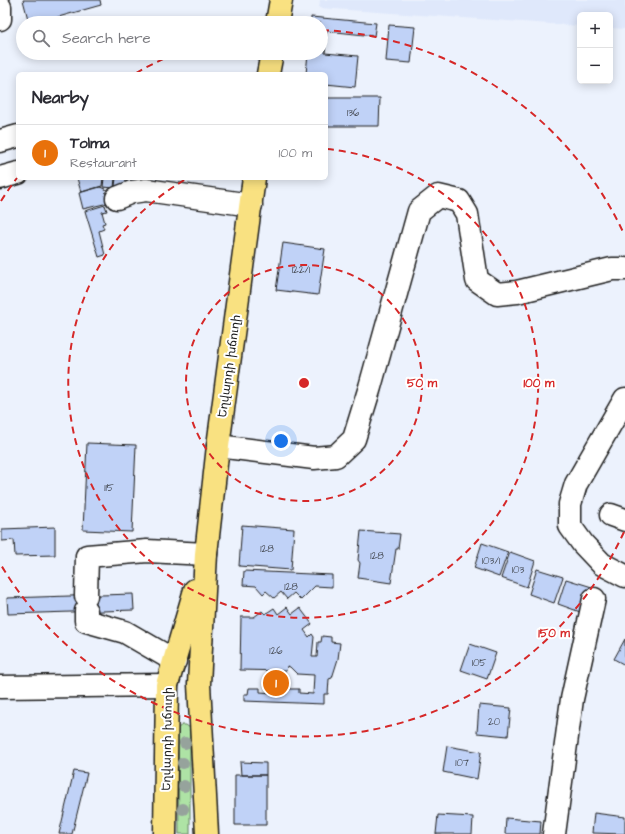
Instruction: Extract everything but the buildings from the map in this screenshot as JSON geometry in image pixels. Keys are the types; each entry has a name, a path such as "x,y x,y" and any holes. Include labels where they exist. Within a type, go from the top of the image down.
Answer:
{"main road":[{"path":"278,16 281,0"},
{"path":"268,72 271,60"},
{"name":"Եղվարդի խճուղի","path":"207,834 199,684 206,554 218,446 254,180"},
{"name":"Եղվարդի խճուղի","path":"165,834 167,685 206,554"}],"street":[{"path":"0,8 0,19"},
{"path":"0,141 16,137"},
{"path":"0,178 16,174"},
{"path":"117,198 132,192 146,190 251,205"},
{"path":"218,446 314,458 336,456 354,439 419,211 438,196 459,201 467,214 477,280 497,294 517,292 612,269 625,269"},
{"path":"625,399 576,484 570,504 570,526 583,544 602,564 625,576"},
{"path":"175,661 125,632 86,621 87,556 147,551 206,554"},
{"path":"554,834 572,699 594,599"},
{"path":"0,687 167,685"}],"shaded area":[{"path":"320,0 625,0 625,29 613,28 613,12 577,12 577,26 319,8"}],"green space":[{"path":"182,725 186,725 190,728 190,834 179,834 178,728"}],"place":[{"name":"Tolma","path":"276,683"}]}
